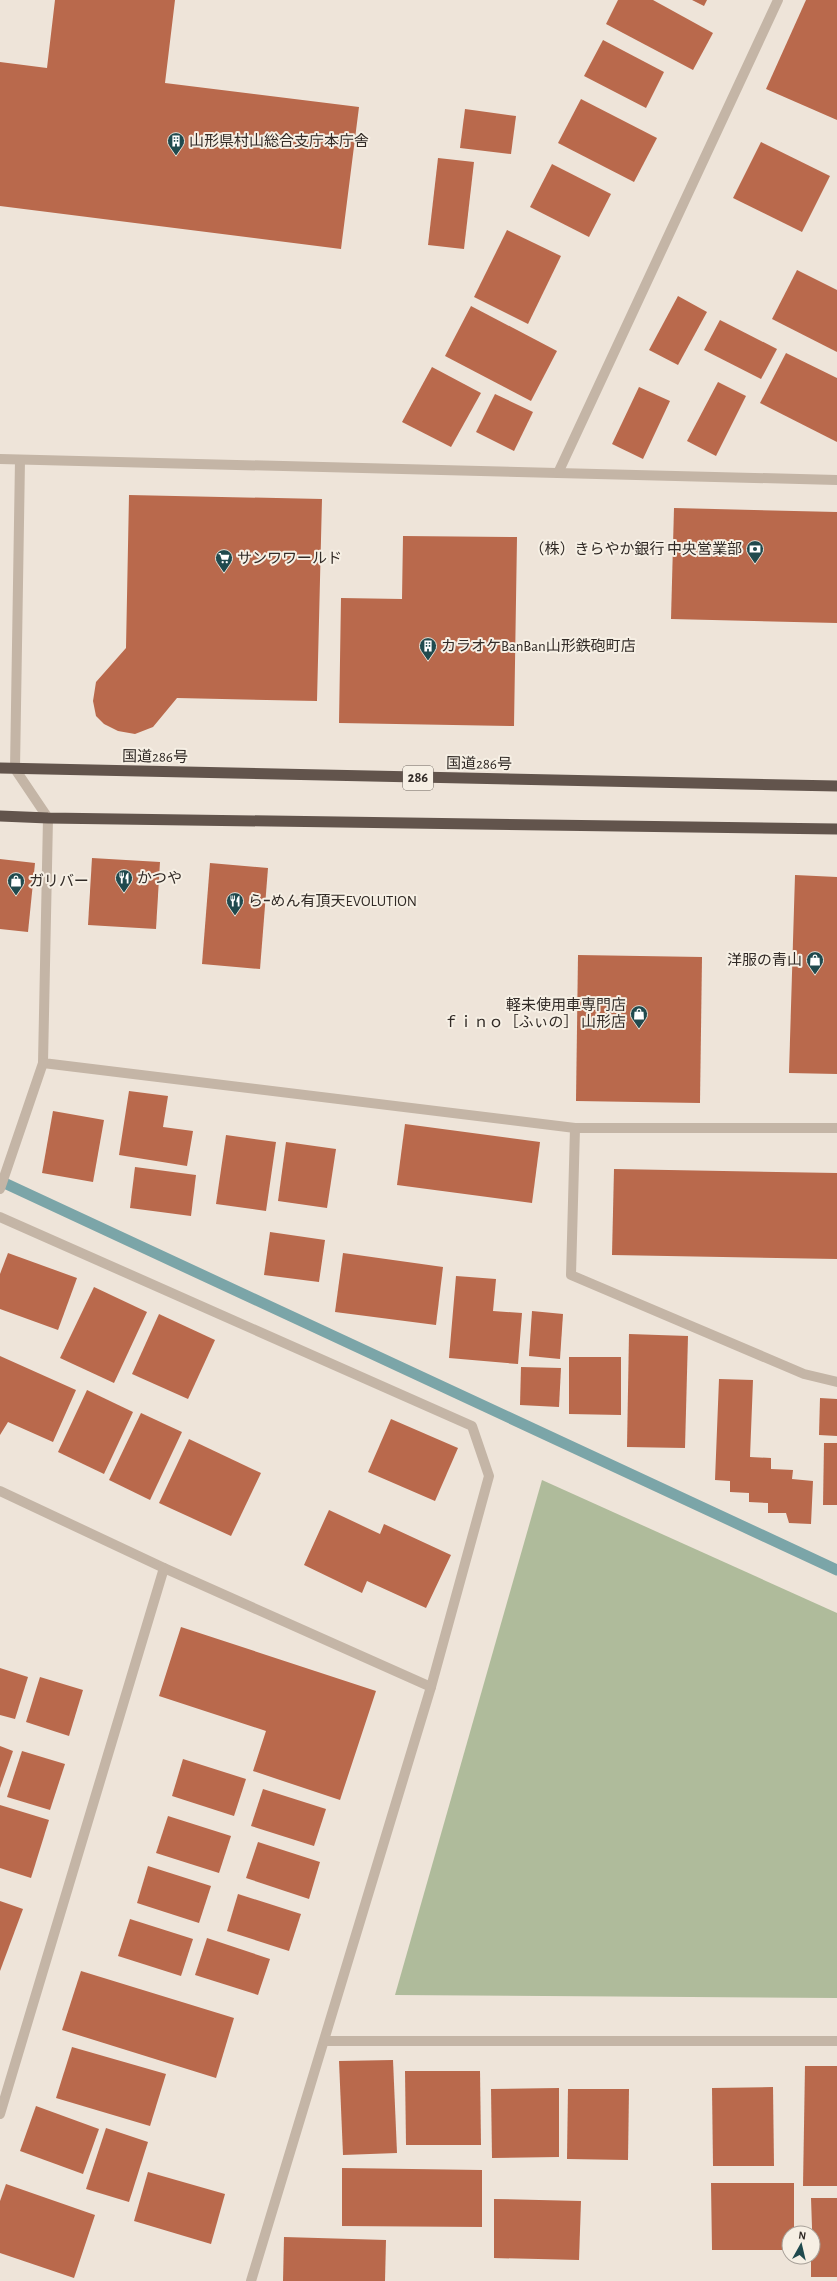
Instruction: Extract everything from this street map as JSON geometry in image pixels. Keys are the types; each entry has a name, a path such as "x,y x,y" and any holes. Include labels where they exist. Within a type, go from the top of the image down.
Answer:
{"highway":[{"name":"国道286号","path":"0,768 837,786"},
{"path":"0,816 837,830"}],"street":[{"path":"558,473 778,0"},
{"path":"0,459 837,480"},
{"path":"0,1189 24,1123 43,1063 48,818 15,769 20,460"},
{"path":"43,1063 576,1128 837,1128"},
{"path":"576,1128 571,1275 804,1374 837,1382"},
{"path":"0,1217 472,1426 489,1476 431,1687 325,2041 251,2281"},
{"path":"0,1491 164,1568 431,1687"},
{"path":"0,2114 164,1568"},
{"path":"325,2041 837,2041"}],"green space":[{"path":"542,1480 837,1613 837,1998 395,1995"}],"building":[{"name":"山形県村山総合支庁本庁舎","path":"55,0 175,0 165,83 359,107 341,249 0,206 0,62 47,68"},
{"path":"618,0 653,0 713,33 693,70 606,24"},
{"path":"692,0 707,0 704,6"},
{"path":"806,0 837,0 837,120 766,89"},
{"path":"603,40 664,72 646,108 584,76"},
{"path":"581,99 657,138 634,182 558,143"},
{"path":"465,109 516,116 511,154 460,148"},
{"path":"761,142 830,176 802,232 733,198"},
{"path":"438,158 474,162 464,249 428,245"},
{"path":"552,164 611,194 589,237 530,207"},
{"path":"507,230 561,256 528,324 474,297"},
{"path":"797,270 837,290 837,352 772,319"},
{"path":"678,296 707,312 678,365 649,350"},
{"path":"471,306 557,351 531,401 445,356"},
{"path":"720,320 777,349 761,379 704,350"},
{"path":"786,353 837,378 837,442 760,403"},
{"path":"432,367 481,393 451,447 402,422"},
{"path":"718,382 746,396 716,456 687,441"},
{"path":"639,387 670,401 643,459 612,444"},
{"path":"495,394 533,412 514,451 476,432"},
{"name":"サンワワールド","path":"129,495 322,499 317,701 177,698 153,727 135,734 118,731 104,724 96,716 93,701 96,682 126,648"},
{"name":"（株）きらやか銀行 中央営業部","path":"674,508 837,512 837,623 671,619"},
{"name":"カラオケBanBan山形鉄砲町店","path":"403,536 517,537 514,726 339,723 341,598 402,599"},
{"name":"かつや","path":"92,858 160,862 156,929 88,925"},
{"name":"ガリバー","path":"0,859 35,863 28,932 0,929"},
{"name":"らｰめん有頂天EVOLUTION","path":"210,863 268,868 260,969 202,964"},
{"name":"洋服の青山","path":"795,875 837,877 837,1074 789,1073"},
{"name":"軽未使用車専門店 ｆｉｎｏ［ふぃの］ 山形店","path":"578,955 702,957 700,1103 576,1101"},
{"path":"129,1091 168,1096 163,1127 193,1131 187,1166 119,1155"},
{"path":"53,1111 104,1120 93,1182 42,1173"},
{"path":"405,1124 540,1142 532,1203 397,1185"},
{"path":"226,1135 276,1142 266,1211 216,1204"},
{"path":"286,1142 336,1149 327,1208 278,1201"},
{"path":"135,1167 196,1175 191,1216 130,1208"},
{"path":"614,1169 837,1173 837,1259 612,1255"},
{"path":"270,1232 325,1240 319,1282 264,1275"},
{"path":"8,1253 77,1278 58,1330 0,1309 0,1274"},
{"path":"343,1253 443,1267 436,1325 335,1312"},
{"path":"456,1276 496,1279 493,1311 522,1313 518,1364 449,1358"},
{"path":"94,1287 147,1312 114,1383 60,1358"},
{"path":"532,1311 563,1314 560,1359 529,1356"},
{"path":"159,1314 215,1340 188,1399 132,1374"},
{"path":"629,1334 688,1336 685,1448 627,1447"},
{"path":"0,1356 76,1390 53,1442 8,1422 0,1435"},
{"path":"569,1357 621,1357 621,1415 569,1414"},
{"path":"521,1367 561,1368 559,1407 520,1405"},
{"path":"719,1379 753,1380 750,1457 771,1458 771,1469 793,1470 792,1479 813,1481 811,1524 789,1523 786,1513 768,1513 768,1503 749,1502 749,1493 730,1492 730,1481 715,1480"},
{"path":"87,1390 133,1412 104,1474 58,1452"},
{"path":"820,1398 837,1399 837,1436 819,1435"},
{"path":"141,1413 182,1432 150,1500 109,1480"},
{"path":"391,1419 458,1448 435,1501 368,1472"},
{"path":"189,1439 261,1473 231,1536 159,1503"},
{"path":"824,1443 837,1443 837,1505 823,1505"},
{"path":"329,1510 380,1534 384,1524 451,1555 426,1608 367,1581 362,1593 304,1565"},
{"path":"181,1627 376,1691 340,1800 253,1771 266,1731 159,1696"},
{"path":"0,1668 28,1677 15,1719 0,1715"},
{"path":"40,1677 83,1690 69,1736 26,1722"},
{"path":"0,1746 13,1751 0,1788"},
{"path":"22,1751 65,1764 50,1810 7,1797"},
{"path":"183,1759 246,1779 234,1816 172,1796"},
{"path":"263,1789 326,1809 314,1846 251,1826"},
{"path":"0,1805 49,1820 31,1878 0,1868"},
{"path":"168,1816 231,1836 219,1873 156,1853"},
{"path":"258,1842 320,1862 309,1899 246,1878"},
{"path":"148,1866 211,1886 199,1923 137,1903"},
{"path":"238,1894 301,1914 289,1951 227,1931"},
{"path":"0,1901 23,1909 0,1971"},
{"path":"130,1919 193,1939 181,1976 118,1956"},
{"path":"207,1938 270,1959 258,1995 195,1975"},
{"path":"81,1971 234,2018 216,2078 62,2030"},
{"path":"72,2047 166,2074 150,2126 56,2098"},
{"path":"393,2060 397,2153 343,2155 339,2061"},
{"path":"805,2066 837,2066 837,2186 803,2186"},
{"path":"405,2071 480,2071 481,2145 406,2145"},
{"path":"773,2087 774,2166 713,2166 712,2088"},
{"path":"559,2088 559,2157 492,2158 491,2089"},
{"path":"568,2089 629,2089 628,2160 567,2159"},
{"path":"36,2106 99,2129 83,2174 20,2151"},
{"path":"106,2128 148,2142 129,2202 86,2189"},
{"path":"342,2168 482,2170 482,2227 342,2226"},
{"path":"148,2172 225,2194 211,2244 134,2221"},
{"path":"711,2183 794,2183 794,2225 781,2225 781,2250 712,2250"},
{"path":"6,2184 95,2215 74,2278 0,2253 0,2201"},
{"path":"811,2198 837,2198 837,2277 811,2277 811,2265 821,2265 821,2225 812,2225"},
{"path":"494,2199 581,2201 579,2260 494,2258"},
{"path":"284,2237 386,2240 385,2281 283,2281"}],"waterway":[{"path":"0,1181 837,1570"}],"place":[{"name":"山形県村山総合支庁本庁舎","path":"176,156"},
{"name":"（株）きらやか銀行 中央営業部","path":"755,564"},
{"name":"サンワワールド","path":"224,573"},
{"name":"カラオケBanBan山形鉄砲町店","path":"428,661"},
{"name":"かつや","path":"124,893"},
{"name":"ガリバー","path":"16,896"},
{"name":"らｰめん有頂天EVOLUTION","path":"235,916"},
{"name":"洋服の青山","path":"815,975"},
{"name":"軽未使用車専門店 ｆｉｎｏ［ふぃの］ 山形店","path":"639,1029"}]}
